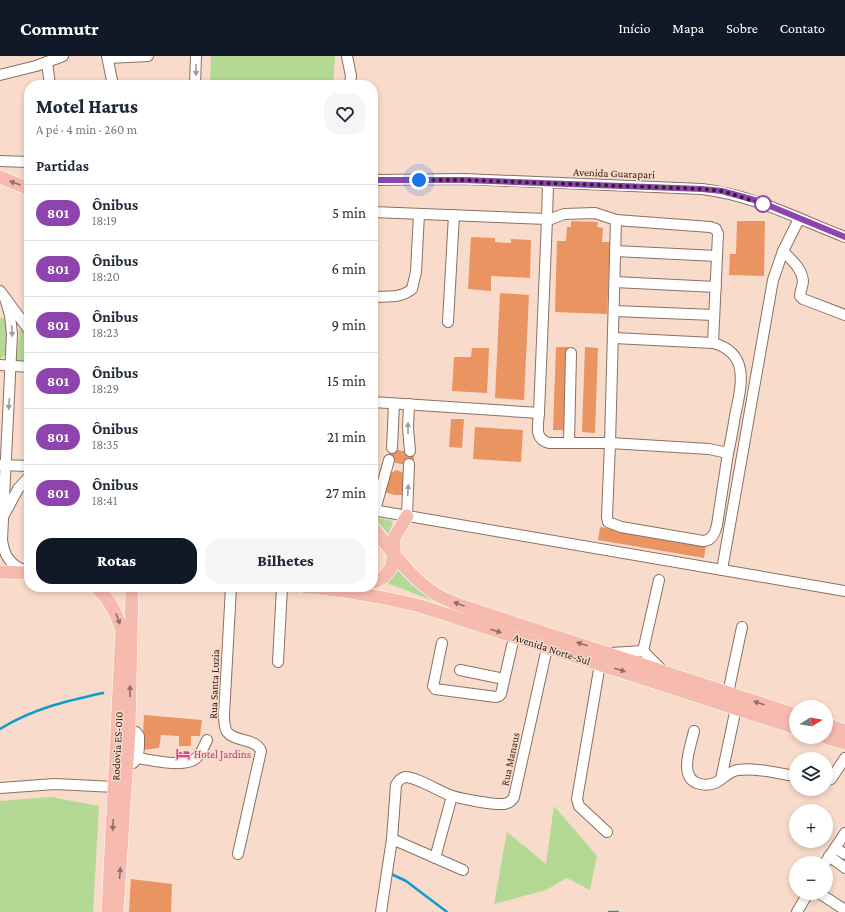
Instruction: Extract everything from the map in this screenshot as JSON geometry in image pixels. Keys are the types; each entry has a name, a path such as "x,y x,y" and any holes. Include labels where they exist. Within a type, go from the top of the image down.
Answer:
{"main road":[{"path":"0,177 24,187"},
{"path":"378,580 388,573 394,554 394,538 407,516"},
{"name":"Avenida Norte-Sul","path":"378,534 418,581 442,598 789,713"},
{"path":"0,572 24,572"},
{"name":"Rodovia ES-010","path":"102,592 115,612 122,630 108,912"},
{"name":"Rodovia ES-010","path":"117,912 132,761 129,730 132,592"},
{"name":"Avenida Norte-Sul","path":"349,592 392,599 420,606 789,726"},
{"path":"833,727 845,731"},
{"path":"833,740 845,744"}],"street":[{"path":"0,75 47,62 62,56"},
{"path":"112,80 108,57 148,56"},
{"path":"195,80 196,56"},
{"path":"347,56 350,80"},
{"path":"350,80 352,56"},
{"path":"47,62 49,80"},
{"path":"0,161 24,162"},
{"name":"Avenida Guarapari","path":"378,180 464,180 663,187 722,191 758,201 845,237"},
{"path":"548,183 538,432 539,438 549,443 610,443 709,449 728,453"},
{"path":"378,212 547,219 552,219 564,214 595,213 616,220 714,228 718,234 713,343"},
{"path":"378,297 404,295 412,289 416,272 419,214"},
{"path":"448,322 454,215"},
{"path":"722,570 773,280 784,251 799,219"},
{"path":"614,338 720,344 731,351 738,361 741,373 742,388 728,453 716,531 709,540 703,541 621,528 610,523 607,517 614,338 616,220"},
{"path":"615,251 717,256"},
{"path":"784,251 801,274 803,282 800,293 803,299 845,315"},
{"path":"615,282 716,287"},
{"path":"2,294 24,323"},
{"path":"2,294 10,315 12,334 11,365 2,465 2,540 5,554 8,559 16,567 24,570"},
{"path":"614,311 714,315"},
{"path":"569,443 571,353"},
{"path":"0,365 24,366"},
{"path":"378,402 539,414"},
{"path":"392,448 394,404"},
{"path":"410,404 408,428 410,451"},
{"path":"378,497 389,460"},
{"path":"407,516 409,464"},
{"path":"2,465 24,466"},
{"path":"2,518 18,489 24,482"},
{"path":"378,511 845,591"},
{"path":"642,651 659,580"},
{"name":"Rua Santa Luzia","path":"231,592 224,715 225,727 231,735 257,745 261,751 238,854"},
{"path":"278,662 282,592"},
{"path":"728,692 742,628"},
{"path":"442,644 433,686 435,689 496,697 501,694 514,637"},
{"name":"Rua Manaus","path":"392,839 396,784 402,778 410,778 452,796 504,804 509,803 514,797 547,648"},
{"path":"611,653 642,651 663,671"},
{"path":"600,664 578,799 579,806 607,832"},
{"path":"460,670 504,679"},
{"path":"721,779 736,708"},
{"path":"694,731 686,766 689,776 695,783 705,785 714,784 729,773 738,770 789,775"},
{"path":"132,761 175,763 188,762 196,759 207,740"},
{"path":"833,776 845,758"},
{"path":"0,788 56,784 115,786"},
{"path":"435,858 452,796"},
{"path":"830,856 845,833"},
{"path":"382,912 392,839 463,870"},
{"path":"830,856 845,854"},
{"path":"833,858 845,868"},
{"path":"797,912 804,900"},
{"path":"830,900 845,910"}],"green space":[{"path":"211,56 335,56 333,80 210,80"},
{"path":"0,318 6,318 7,353 0,359"},
{"path":"20,328 24,332 24,362 16,361"},
{"path":"378,518 393,521 389,535 378,522"},
{"path":"399,566 418,588 434,601 387,583"},
{"path":"51,797 99,806 93,912 0,912 0,801"},
{"path":"554,806 597,856 590,890 567,878 546,890 494,904 507,832 546,864"}],"building":[{"path":"571,221 598,222 597,227 603,228 602,242 610,242 607,314 555,312 557,241 566,241 567,227 571,227"},
{"path":"737,221 765,221 764,276 729,275 730,254 736,254"},
{"path":"471,237 495,238 495,242 511,243 511,239 531,240 530,278 491,276 491,291 468,289"},
{"path":"500,293 529,295 524,400 495,398"},
{"path":"556,347 569,347 566,430 553,430"},
{"path":"585,347 598,348 595,433 582,432"},
{"path":"472,348 489,348 487,393 452,391 454,357 471,357"},
{"path":"451,419 464,419 462,448 449,447"},
{"path":"475,427 523,430 521,462 473,459"},
{"path":"391,448 402,451 414,451 414,464 400,464 388,460"},
{"path":"396,470 402,472 405,476 406,495 395,495 384,492 390,474"},
{"path":"600,527 706,545 704,558 598,540"},
{"path":"144,715 202,720 200,736 191,736 191,746 179,746 179,736 161,735 159,748 142,750"},
{"path":"131,879 172,884 171,912 129,912"}],"waterway":[{"path":"0,729 24,716 50,706 103,693"},
{"path":"389,873 406,881 447,912"},
{"path":"609,912 618,912"}],"bus line":[{"name":"801","path":"378,180 464,180 647,186 722,191 758,201 845,237"}],"place":[{"name":"Hotel Jardins","path":"183,754"}],"route":[{"path":"419,180 464,180 702,189 722,191 758,201 763,204"}]}
